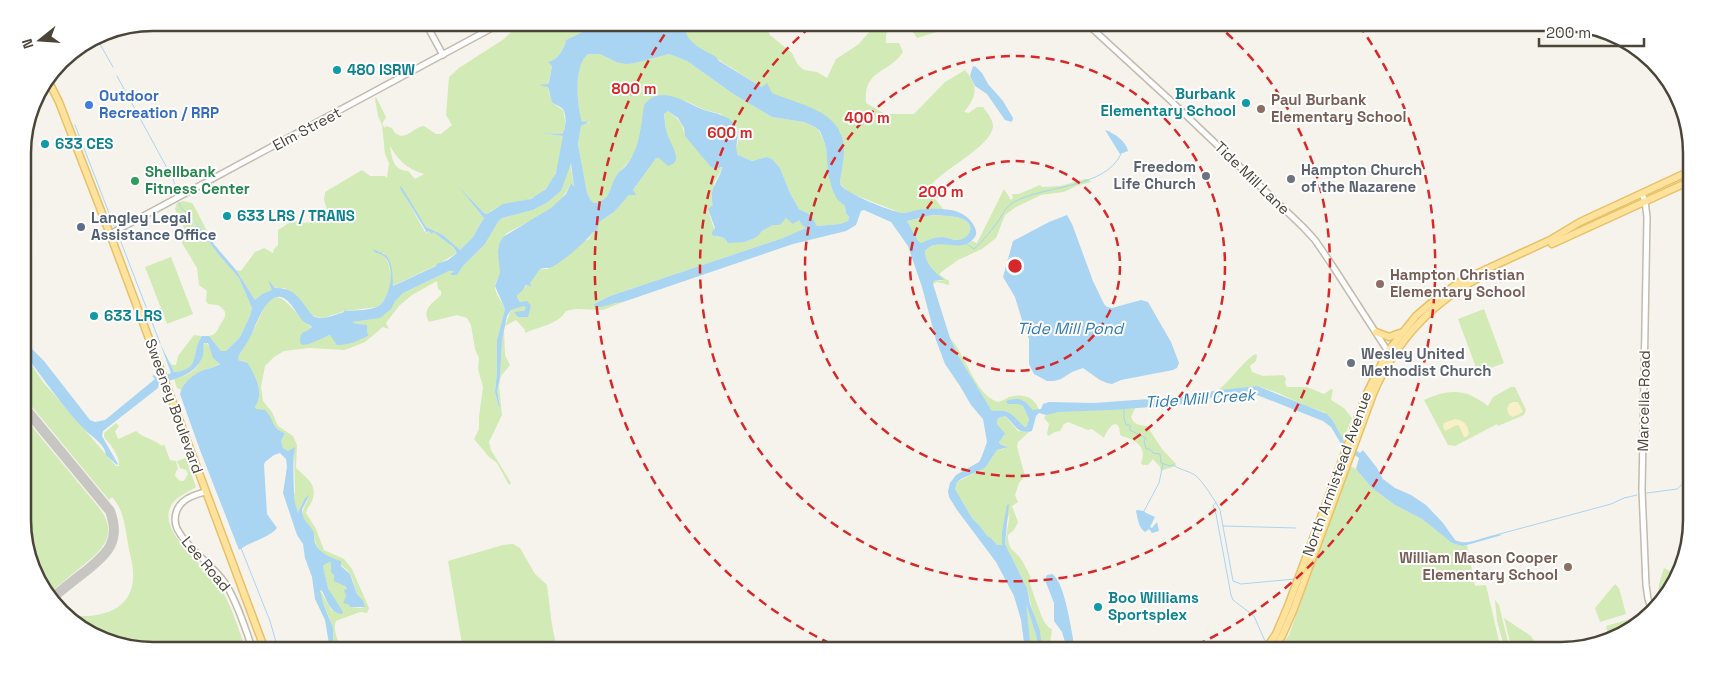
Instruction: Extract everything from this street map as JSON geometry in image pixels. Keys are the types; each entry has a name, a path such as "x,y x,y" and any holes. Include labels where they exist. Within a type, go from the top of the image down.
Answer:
{"main road":[{"name":"Sweeney Boulevard","path":"52,87 60,102 167,384 205,492 262,642"},
{"name":"North Armistead Avenue","path":"1271,641 1288,606 1348,453 1367,393 1403,331 1422,310 1451,287 1550,240 1580,222 1683,174"},
{"name":"North Armistead Avenue","path":"1390,355 1426,315 1465,285 1683,184"},
{"path":"1376,332 1389,337 1403,331"},
{"name":"North Armistead Avenue","path":"1279,641 1293,611 1348,453"}],"street":[{"name":"Tide Mill Lane","path":"1095,31 1303,227 1318,245 1390,355"},
{"path":"430,32 443,55"},
{"name":"Elm Street","path":"110,234 485,32"},
{"name":"Marcella Road","path":"1642,194 1647,217 1642,497 1647,593 1650,603"},
{"name":"Lee Road","path":"205,492 187,499 181,504 176,516 176,527 228,587 250,642"}],"green space":[{"path":"870,31 887,31 886,43 899,43 903,52 873,78 866,92 866,103 885,114 914,114 945,82 965,70 972,81 975,91 972,101 964,112 969,113 977,107 983,107 991,119 993,127 990,134 976,150 930,186 932,195 944,210 901,213 850,193 840,184 844,147 840,131 771,93 767,84 762,87 760,86 692,43 685,32 768,32 792,53 798,65 804,70 817,72 827,78 836,59 859,44"},
{"path":"913,31 939,31 917,38"},
{"path":"511,32 585,32 566,40 560,53 550,63 552,66 548,84 543,85 548,86 555,105 563,110 565,119 562,134 541,133 563,136 564,140 557,169 548,186 533,197 500,206 487,214 463,191 484,218 473,237 460,250 443,235 426,227 400,187 426,234 429,231 441,236 458,252 437,265 392,286 391,269 384,253 381,253 389,266 391,281 386,296 377,307 345,311 323,318 313,316 285,288 276,288 272,285 272,290 262,294 255,300 236,270 241,271 255,252 264,248 273,253 278,245 278,230 292,221 312,222 324,217 328,213 324,200 325,192 362,170 370,176 385,176 387,178 389,163 385,154 382,125 378,116 376,97 386,117 382,124 385,128 386,126 392,128 395,133 401,136 424,126 436,134 441,134 452,125 446,115 449,77 459,68 504,39","holes":["390,146 400,160 412,169 424,174 415,179 408,171 396,166"]},
{"path":"587,54 600,54 616,62 635,63 669,54 687,61 735,95 772,117 804,122 815,127 819,131 826,147 828,174 845,206 849,217 848,221 840,224 817,226 811,215 799,209 780,168 772,159 767,157 752,161 738,155 736,150 739,137 737,127 721,114 705,110 686,101 662,95 647,101 640,137 635,151 619,172 605,199 594,203 587,193 578,144 581,126 590,121 582,123 577,86 580,67"},
{"path":"666,111 681,123 684,133 722,169 714,183 713,205 708,211 717,237 724,238 727,242 745,242 757,237 762,231 786,218 799,219 806,228 783,238 610,296 594,304 607,305 623,302 603,310 576,309 566,311 553,322 525,333 525,330 516,320 505,326 511,310 523,305 526,307 524,311 528,315 531,306 524,304 516,295 540,269 548,269 589,239 599,222 614,212 629,195 634,194 633,190 656,158 659,158 667,136 664,113"},
{"path":"570,162 574,187 570,184 559,201 551,208 507,233 502,238 499,248 500,273 495,288 505,309 497,340 495,392 499,407 497,391 504,330 505,355 510,365 501,376 499,386 502,415 489,442 491,450 511,483 509,485 497,463 489,457 474,439 479,429 483,387 478,369 479,358 475,349 471,325 467,318 457,315 429,322 427,317 427,310 441,295 437,281 412,295 399,306 386,323 389,329 383,327 365,342 344,350 309,348 284,351 265,366 261,387 263,401 272,412 278,426 293,436 297,445 296,468 312,484 314,493 306,513 316,529 324,550 344,559 352,569 369,608 367,613 360,612 336,621 335,632 338,642 333,642 329,617 322,601 320,590 332,611 336,603 328,588 323,566 329,562 332,563 347,590 345,600 350,607 365,607 357,594 352,577 348,571 324,554 317,546 313,532 303,517 304,507 310,496 298,513 293,498 295,491 294,448 288,451 283,448 281,441 285,433 278,431 256,409 259,396 258,384 248,363 238,360 241,353 265,306 269,301 279,297 321,338 331,335 332,337 360,340 368,336 368,330 362,324 352,322 372,319 403,293 449,271 456,271 450,274 457,275 463,266 485,244 502,218 533,210 548,202 561,191"},
{"path":"1085,179 1091,182 1064,192 1041,195 1016,207 1005,215 996,238 982,249 958,260 940,273 949,281 949,285 937,282 933,284 936,280 943,281 929,264 925,251 939,244 968,244 972,241 977,243 1004,189 1011,200 1013,198 1012,194 1019,194 1040,185 1042,187 1061,186"},
{"path":"183,201 192,203 194,206 216,248 189,215 191,219 239,278 252,308 240,337 226,351 221,351 209,336 216,332 225,317 225,312 218,305 208,304 206,301 207,291 199,285 197,268 182,243 184,229 175,209 177,203"},
{"path":"932,215 956,217 967,221 970,225 970,231 966,237 960,240 941,238 921,243 907,221"},
{"path":"171,257 193,314 167,324 145,267"},
{"path":"1484,309 1504,363 1478,373 1458,319"},
{"path":"194,335 202,336 198,342 192,364 183,371 174,372 168,360 172,365 176,365 178,356"},
{"path":"950,338 956,345 977,383 990,398 998,402 1009,397 1023,396 1035,402 1039,411 1033,410 1023,400 1008,404 1023,406 1029,419 1027,426 1025,427 1008,412 992,411 959,357"},
{"path":"206,342 220,363 195,375 181,390 177,388 174,379 187,374 198,366"},
{"path":"1255,354 1257,355 1256,361 1250,366 1252,372 1263,376 1283,375 1286,378 1285,383 1287,387 1307,387 1324,394 1331,389 1333,390 1331,400 1344,408 1352,418 1343,440 1333,421 1324,412 1278,393 1257,386 1218,390"},
{"path":"31,365 43,382 116,466 119,466 118,458 104,437 104,433 116,423 119,426 115,431 118,439 136,431 162,446 164,444 170,460 176,461 178,469 175,476 180,481 184,481 188,474 186,470 180,468 177,461 186,458 196,487 172,504 168,517 175,536 182,546 214,579 222,591 230,605 243,642 137,641 122,638 99,629 80,616 89,616 110,611 126,599 131,590 133,578 132,565 123,519 116,502 112,497 109,500 31,406"},
{"path":"1511,387 1515,387 1526,410 1524,415 1498,426 1497,424 1455,446 1448,445 1424,400 1449,392 1457,392 1472,396 1488,406 1493,397"},
{"path":"1135,408 1131,417 1132,420 1137,424 1147,426 1162,449 1176,464 1175,466 1161,471 1153,459 1148,465 1143,465 1141,463 1143,452 1141,448 1131,439 1121,436 1117,424 1110,427 1104,438 1092,429 1088,430 1068,422 1064,424 1060,431 1048,436 1047,434 1049,424 1044,418 1046,415 1059,412"},
{"path":"1005,416 1018,431 1029,432 1018,442 1017,447 1025,476 1019,483 1015,495 1018,502 1012,506 1018,522 1014,530 1008,535 1009,544 1021,559 1031,578 1029,579 1044,621 1052,629 1050,641 1040,641 1027,588 1005,544 1010,513 1002,532 1002,545 997,545 991,538 988,538 972,518 955,489 957,482 985,468 997,450 1007,446 1000,444 999,441 1004,436 997,424 999,418"},
{"path":"31,426 100,509 106,519 108,529 104,544 98,552 54,589 44,574 34,543 31,520"},
{"path":"1350,466 1356,469 1372,488 1395,505 1422,519 1452,543 1462,546 1467,545 1475,586 1486,585 1499,641 1284,641 1289,635"},
{"path":"513,544 520,548 535,574 547,585 555,642 462,642 448,561 503,545"},
{"path":"1664,568 1671,572 1658,593"},
{"path":"1615,584 1619,588 1626,614 1600,622 1595,608"},
{"path":"1495,600 1499,605 1508,641 1503,641 1497,621"},
{"path":"1026,604 1037,641 1030,641"},
{"path":"1504,618 1531,636 1535,641 1510,641"},
{"path":"1633,618 1607,632 1606,626"}],"sand":[{"path":"1518,402 1523,412 1513,417 1509,415 1507,409 1509,404"},
{"path":"1455,419 1467,426 1469,434 1466,437 1464,437 1457,425 1445,431 1444,423"}],"water":[{"path":"686,32 695,44 716,57 719,61 762,87 767,83 772,93 818,111 828,117 836,125 842,136 844,153 840,184 844,188 879,206 902,213 940,209 955,211 968,218 976,230 975,236 969,243 963,245 937,245 925,251 925,256 931,267 944,280 936,280 933,284 950,338 959,357 992,411 1008,412 1025,427 1029,419 1023,406 1008,404 1006,401 1021,400 1027,403 1033,410 1041,409 1043,404 1049,402 1094,403 1190,396 1218,390 1257,386 1327,414 1345,443 1360,453 1363,450 1383,479 1426,505 1443,523 1455,540 1466,542 1502,535 1462,546 1452,543 1422,519 1395,505 1372,488 1356,469 1359,458 1343,447 1331,427 1323,421 1257,395 1212,398 1177,405 1059,412 1046,415 1039,413 1036,416 1032,431 1027,432 1017,428 1005,416 997,420 997,424 1005,434 999,442 1008,447 997,450 985,468 961,479 957,482 955,489 972,518 997,545 1002,545 1002,532 1007,505 1009,504 1005,544 1027,588 1030,604 1040,631 1041,641 1037,641 1026,604 1030,641 1024,641 1021,620 1014,596 996,562 949,497 950,483 956,475 979,462 982,456 987,442 983,419 971,405 945,364 908,246 891,222 864,210 861,211 856,225 846,231 793,244 623,302 595,307 594,304 610,296 783,238 806,228 799,220 793,224 786,218 780,225 773,225 762,231 757,237 745,242 728,243 724,238 712,235 715,228 708,209 713,205 712,194 722,167 715,169 710,166 685,136 684,128 678,118 668,111 664,114 666,131 676,157 673,164 668,166 659,158 656,158 633,190 636,195 629,195 614,212 599,222 597,231 593,232 568,256 552,267 540,269 530,283 531,286 526,285 517,295 520,302 527,301 531,306 528,317 518,317 514,312 524,311 526,307 523,306 511,310 507,316 502,340 500,377 497,391 499,407 495,392 497,340 505,309 495,286 500,273 499,244 503,237 551,208 566,194 571,183 574,187 571,163 561,191 548,202 533,210 502,218 485,244 463,266 457,275 450,274 455,271 449,271 403,293 395,301 391,309 380,318 352,322 367,325 368,336 364,338 337,345 330,335 302,345 300,342 302,333 312,327 302,320 290,303 281,297 275,298 265,306 238,360 248,363 258,384 259,396 256,409 265,410 275,427 285,433 281,441 283,448 288,451 295,447 293,465 294,501 298,513 305,498 309,495 302,510 305,520 314,532 315,543 326,555 341,561 341,566 350,574 357,594 365,607 350,607 348,604 343,603 346,596 344,590 347,589 345,586 334,581 331,563 329,562 323,566 328,588 343,612 342,614 338,613 332,609 320,590 333,628 333,642 329,642 325,620 315,599 312,577 305,558 303,544 297,535 283,493 287,467 286,459 280,453 274,455 264,465 267,514 277,528 269,535 239,550 180,394 185,383 194,375 220,364 213,358 208,343 204,343 203,356 194,369 184,376 159,384 158,388 103,431 102,436 117,465 106,455 101,444 84,429 60,401 31,363 31,348 44,361 90,420 95,422 105,420 155,379 152,376 154,375 158,379 171,373 160,343 174,372 183,371 192,364 198,342 202,336 209,336 221,351 226,351 240,337 252,308 239,278 188,214 236,270 255,300 262,294 272,290 268,280 275,288 288,290 297,296 313,316 317,317 325,318 332,316 344,312 345,309 345,311 377,307 388,293 391,276 388,261 383,255 376,253 372,249 384,254 389,260 392,269 393,286 448,260 457,253 453,247 435,233 433,232 432,234 429,231 425,233 426,231 400,188 401,186 426,227 443,235 460,250 473,237 484,218 459,187 487,214 503,204 531,199 546,189 556,173 563,136 540,133 562,134 566,122 563,109 552,102 548,87 539,85 548,84 549,82 552,66 548,62 560,54 566,40 581,33","holes":["588,54 600,54 616,62 626,64 669,54 687,61 735,95 772,117 804,122 815,127 820,131 826,147 828,174 833,191 837,199 845,206 849,217 848,221 840,224 817,226 811,215 799,209 780,168 772,159 767,157 752,161 738,155 736,148 738,132 732,121 721,115 665,95 650,99 644,105 639,138 634,153 625,167 616,176 605,199 594,203 587,193 578,144 581,126 590,121 582,122 578,96 578,76 583,59","932,215 949,216 967,221 970,225 970,231 966,237 960,240 940,237 921,243 907,221"]},
{"path":"973,66 982,73 988,84 1003,101 1013,118 1012,122 1005,120 987,94 975,86 970,76"},
{"path":"1105,130 1119,138 1125,144 1128,151 1120,154"},
{"name":"Tide Mill Pond","path":"1067,215 1104,304 1112,308 1141,300 1148,302 1171,342 1179,363 1177,368 1121,380 1112,384 1100,380 1083,368 1054,381 1047,381 1034,374 1029,364 1029,339 1015,297 1003,277 1013,241 1049,222"},
{"path":"1137,510 1144,511 1155,517 1150,527 1152,528 1157,522 1159,531 1152,533 1149,529 1145,532 1139,523"},
{"path":"1052,574 1060,585 1066,603 1073,641 1065,641 1062,632 1054,621 1054,603 1045,580 1047,575"}],"waterway":[{"path":"100,44 113,67"},
{"path":"117,76 173,179 178,194"},
{"path":"75,125 114,226"},
{"path":"967,244 974,249 992,230 1006,209 1014,202 1027,196 1073,185 1102,174 1113,165 1121,154"},
{"path":"179,203 188,214"},
{"path":"119,237 160,343"},
{"path":"1124,408 1126,425 1130,425 1130,430 1146,438 1144,441 1146,449 1160,454 1161,463 1173,465 1195,475 1212,497 1220,510 1233,581 1241,584 1295,579"},
{"path":"1144,511 1159,483 1163,464"},
{"name":"Tide Mill Creek","path":"1647,493 1677,489 1683,483"},
{"name":"Tide Mill Creek","path":"1496,535 1611,504 1637,495"},
{"path":"1216,502 1213,506 1231,595 1233,600 1254,616 1265,641"},
{"path":"1223,526 1296,528"},
{"path":"241,548 270,621 276,642"}],"taxiway":[{"path":"31,416 110,511 113,521 113,538 106,552 57,594"}],"place":[{"name":"480 ISRW","path":"337,70"},
{"name":"Burbank Elementary School","path":"1246,103"},
{"name":"Outdoor Recreation / RRP","path":"89,105"},
{"name":"Paul Burbank Elementary School","path":"1261,109"},
{"name":"633 CES","path":"45,144"},
{"name":"Freedom Life Church","path":"1206,176"},
{"name":"Hampton Church of the Nazarene","path":"1291,179"},
{"name":"Shellbank Fitness Center","path":"135,181"},
{"name":"633 LRS / TRANS","path":"227,216"},
{"name":"Langley Legal Assistance Office","path":"81,227"},
{"name":"Hampton Christian Elementary School","path":"1380,284"},
{"name":"633 LRS","path":"94,316"},
{"name":"Wesley United Methodist Church","path":"1351,363"},
{"name":"William Mason Cooper Elementary School","path":"1568,567"},
{"name":"Boo Williams Sportsplex","path":"1098,607"}]}
